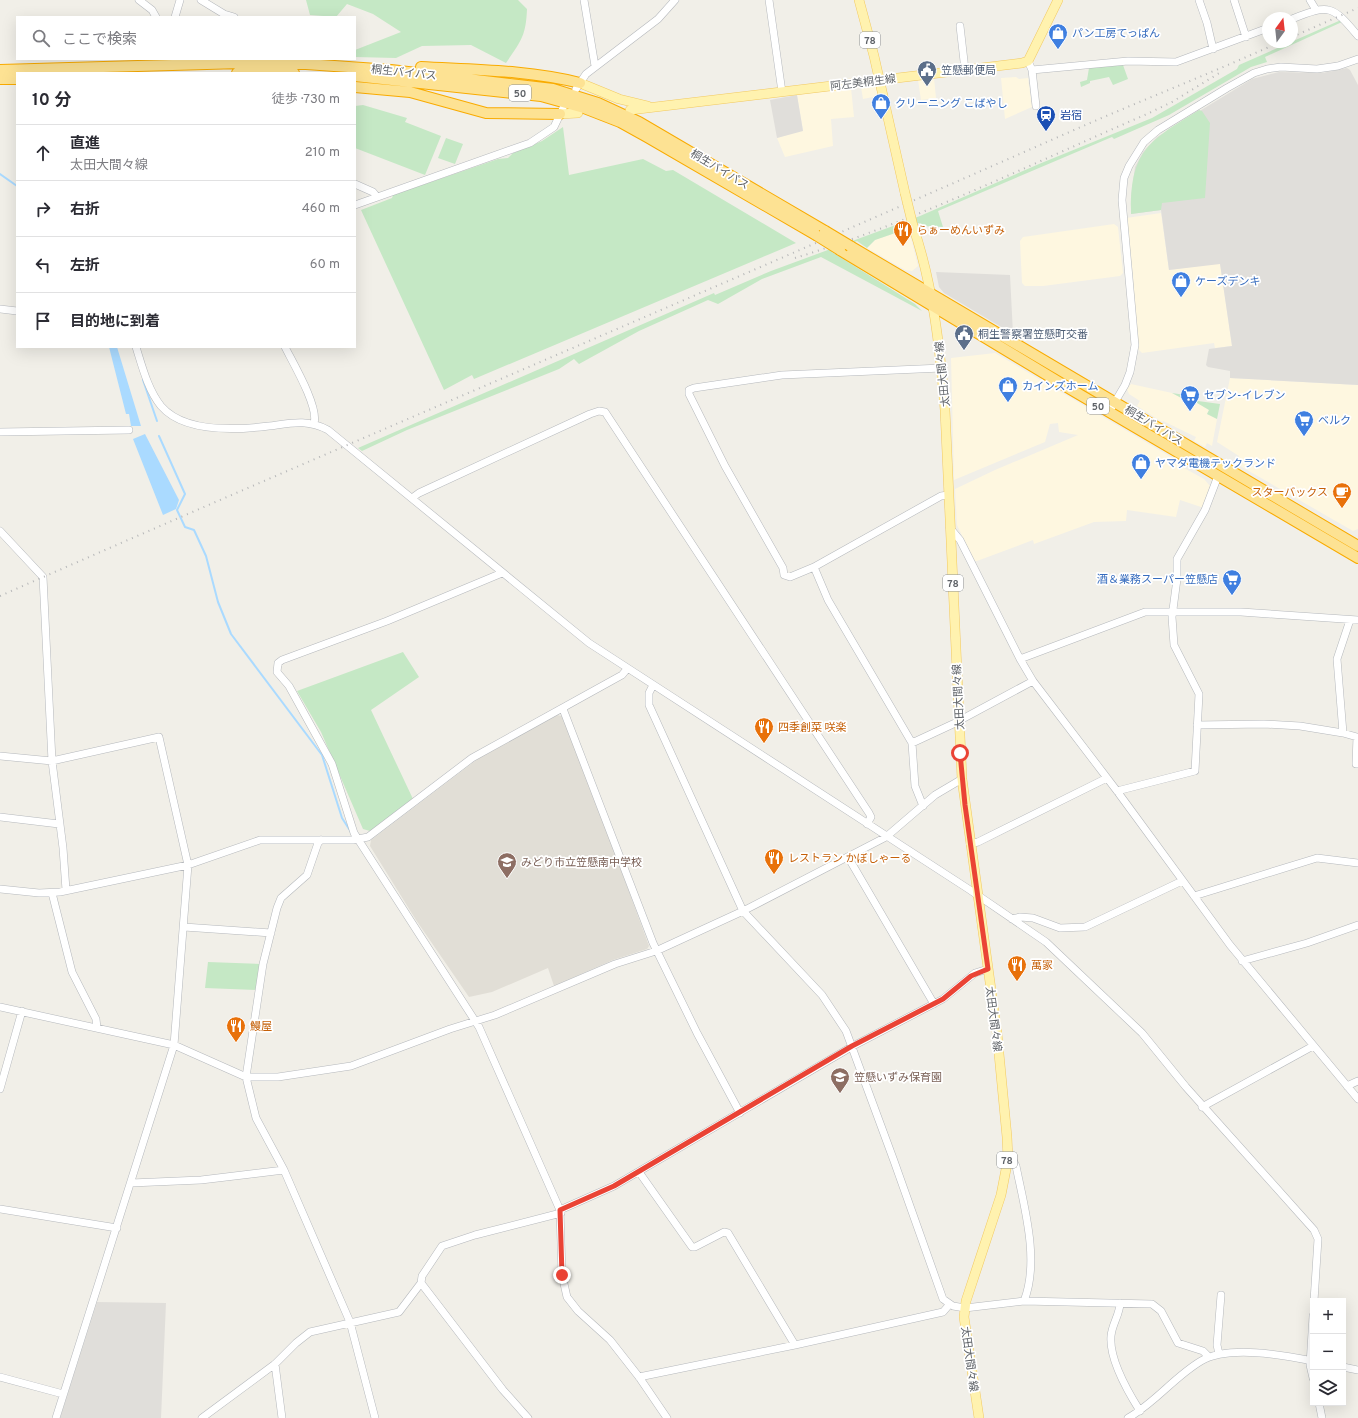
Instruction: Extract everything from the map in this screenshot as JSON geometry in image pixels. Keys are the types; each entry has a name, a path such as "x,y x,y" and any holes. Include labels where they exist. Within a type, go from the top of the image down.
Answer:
{"highway":[{"name":"桐生バイパス","path":"0,70 162,62 240,65 335,62 357,72 547,97 584,108 620,122 816,235 1109,412 1358,558"},
{"name":"桐生バイパス","path":"240,65 287,72"},
{"path":"357,72 384,65 506,72 554,77 578,86"},
{"name":"桐生バイパス","path":"357,72 533,85 593,101 616,110 659,132 1358,546"},
{"path":"0,79 16,79"},
{"name":"50","path":"356,87 410,92 486,113 562,111"}],"main road":[{"name":"太田大間々線","path":"859,0 880,80 913,226 921,252 930,292 942,368 946,410 948,495 962,778 988,969 1008,1137 1008,1159 1001,1196 965,1308 964,1327 978,1418"},
{"path":"1028,61 1058,0"},
{"name":"阿左美桐生線","path":"630,110 1022,63 1028,61"},
{"path":"578,86 619,99 655,107"},
{"path":"562,111 578,113"}],"street":[{"path":"139,0 152,10 155,16"},
{"path":"175,16 180,0"},
{"path":"201,0 224,14 231,16"},
{"path":"584,0 595,66"},
{"path":"578,86 586,74 595,66 658,20 675,0"},
{"path":"769,0 782,92"},
{"path":"1199,0 1207,23 1213,49"},
{"path":"1234,0 1246,37"},
{"path":"1310,0 1316,10"},
{"path":"1298,17 1316,10 1329,9 1335,11 1358,36"},
{"path":"960,26 965,70"},
{"path":"1032,70 1128,61 1170,63 1187,59 1262,30"},
{"path":"1109,412 1125,385 1130,372 1134,345 1122,200 1124,178 1138,149 1158,130 1254,73 1281,67 1328,68 1358,59"},
{"path":"1028,61 1032,70 1036,106"},
{"path":"356,205 530,143 551,131 557,124 562,111"},
{"path":"356,184 374,192 377,197"},
{"path":"0,309 16,312"},
{"path":"136,348 157,399 165,409 181,420 210,427 234,429 314,423 334,433 502,573 589,643 978,896 1061,954 1136,1026 1202,1107 1314,1230 1318,1239 1314,1298"},
{"path":"285,348 312,404 315,416 314,423"},
{"path":"942,368 782,375 689,390 689,394 725,466 783,568 784,574 792,577 814,567 940,497 948,495"},
{"path":"412,498 419,492 590,414 599,411 605,412 869,813 871,817 867,824"},
{"path":"0,432 129,430"},
{"path":"1117,792 1195,771 1199,694 1174,646 1172,633 1172,612 1177,579 1177,559 1206,510 1218,476"},
{"path":"950,528 960,540 1020,659 1033,680 1242,961 1358,1099"},
{"path":"0,531 43,577 52,761 63,848 66,890"},
{"path":"814,567 828,600 912,743 915,786 923,806"},
{"path":"502,573 387,621 287,658 278,663 278,672 289,686 332,764 354,832 360,839 476,1021 560,1212 562,1275 567,1297 578,1311 610,1340 639,1377 667,1418"},
{"path":"1020,659 1142,613 1253,613 1358,620"},
{"path":"1343,733 1337,659 1350,620"},
{"path":"0,889 52,893 188,865 260,840 360,839 374,834 472,758 622,675 627,669"},
{"path":"912,743 959,720 1033,680"},
{"path":"653,685 649,693 649,705 742,911 822,994 842,1023 852,1046 943,1299 949,1305 965,1308 1024,1301 1156,1305 1161,1311 1178,1343 1184,1346 1203,1350 1209,1357"},
{"path":"563,708 656,951 697,1034 740,1113"},
{"path":"1197,725 1264,724 1306,727 1343,733 1357,737 1356,764 1358,764"},
{"path":"0,756 52,761 160,737 188,865 174,1045 56,1418"},
{"path":"0,1007 174,1045 246,1077 284,1076 351,1066 495,1015 615,964 656,951 742,911 886,837 943,789 962,778"},
{"path":"970,844 978,842 1107,778"},
{"path":"0,817 59,824"},
{"path":"321,840 318,843 307,875 281,898 270,933 260,984 246,1077 256,1118 284,1170 350,1322 375,1418"},
{"path":"848,857 934,1004"},
{"path":"1194,896 1317,858 1358,863"},
{"path":"1012,919 1020,917 1033,918 1060,928 1085,927 1182,880"},
{"path":"52,893 72,972 96,1019 97,1028"},
{"path":"1242,961 1307,943 1358,925"},
{"path":"184,927 270,933"},
{"path":"202,1418 275,1364 296,1343 310,1332 399,1312 421,1283 422,1276 442,1246 475,1235 560,1212 614,1186 852,1046 943,999 971,976 988,969"},
{"path":"0,1089 22,1011"},
{"path":"1202,1107 1313,1046"},
{"path":"1347,1086 1358,1081"},
{"path":"1008,1159 1013,1160 1016,1166 1027,1228 1031,1271 1024,1301"},
{"path":"131,1183 201,1180 284,1170"},
{"path":"639,1172 692,1247 695,1248 724,1232 728,1233 795,1345"},
{"path":"0,1209 117,1228"},
{"path":"421,1283 503,1390 528,1418"},
{"path":"1219,1354 1217,1345 1221,1295"},
{"path":"1120,1303 1111,1334 1112,1349 1115,1362 1140,1410"},
{"path":"639,1377 795,1345 943,1312 949,1305"},
{"path":"1128,1418 1193,1367 1209,1357 1219,1354 1234,1353 1272,1355 1310,1361"},
{"path":"275,1364 282,1418"},
{"path":"1346,1368 1358,1370"},
{"path":"0,1377 64,1394"},
{"path":"1320,1406 1322,1418"}],"shaded area":[{"path":"1347,68 1350,70 1358,85 1358,385 1230,378 1230,371 1208,367 1206,365 1209,349 1232,346 1220,264 1169,270 1161,210 1131,214 1131,197 1135,167 1143,152 1157,137 1252,79 1279,72 1322,73"},
{"path":"1016,77 1019,79 1028,78 1032,107 1005,119 1001,78"},
{"path":"934,78 936,98 921,100 918,80"},
{"path":"876,86 878,96 863,99 861,87"},
{"path":"851,88 854,117 831,119 833,146 785,157 777,138 803,130 797,95"},
{"path":"797,95 803,131 777,138 770,100"},
{"name":"ケーズデンキ","path":"1161,213 1169,270 1220,263 1232,346 1215,348 1214,343 1142,353 1138,349 1133,275 1126,218"},
{"path":"1114,224 1118,227 1123,273 1120,276 1043,286 1025,286 1022,283 1020,241 1023,237"},
{"path":"908,226 918,266 912,271 905,270 867,248 875,240 906,229"},
{"path":"936,272 1010,275 1013,334 944,293 939,287"},
{"path":"995,353 1171,457 1184,468 1204,479 1210,486 1204,508 1180,500 1176,517 1127,510 1126,521 1094,522 1034,544 1033,540 974,561 957,525 955,489 995,470 1078,435 1059,432 1058,423 1050,424 1045,442 954,480 951,358"},
{"path":"1230,378 1358,385 1358,529 1353,531 1235,463 1239,456 1217,442"},
{"path":"1131,384 1172,393 1185,400 1187,397 1209,410 1207,414 1217,419 1212,446 1207,443 1205,447 1194,441 1196,437 1163,421 1162,422 1137,406 1140,401 1129,394 1127,389"},
{"name":"みどり市立笠懸南中学校","path":"557,715 562,716 592,791 649,946 647,949 613,960 554,986 548,968 492,992 469,997 416,920 370,846 371,840 479,758"},
{"path":"97,1302 166,1303 161,1418 60,1418"}],"green space":[{"path":"306,0 518,0 527,9 522,38 506,63 471,45 422,46 396,58 356,57 356,50 401,32 373,14 347,4 337,16 310,15"},
{"path":"1341,20 1342,22 1298,42 1298,39"},
{"path":"1278,48 1285,48 1265,57 1267,62 1251,67 1169,115 1114,139 1112,137 938,211 943,227 921,226 919,223 907,226 907,229 875,240 867,248 857,241 832,252 915,304 922,311 821,257 762,279 718,304 708,300 639,331 579,364 574,359 559,369 407,430 362,451 358,448 714,293 715,295 771,271 920,216 1039,164 1152,118 1237,69 1239,65"},
{"path":"1123,65 1128,79 1113,85 1109,77 1090,81 1090,83 1081,87 1080,82 1087,80 1089,68"},
{"path":"363,105 407,118 405,122 441,136 425,175 356,148 356,106"},
{"path":"1199,110 1202,111 1210,123 1205,198 1162,203 1161,210 1131,214 1134,175 1139,161 1146,150 1167,130"},
{"path":"563,127 569,175 643,159 666,171 673,170 796,243 474,379 472,375 444,390 361,210 392,198 393,195 498,159 508,158 513,153 542,141"},
{"path":"446,138 463,144 455,164 438,158"},
{"path":"1172,393 1198,397 1198,401 1220,404 1217,419 1207,414 1209,410 1187,397 1185,400"},
{"path":"403,652 419,677 371,710 413,799 370,831 363,829 321,732 297,691"},
{"path":"208,962 263,964 257,990 205,988"}],"water":[{"path":"109,348 117,348 141,426 131,426 129,414 126,414"},
{"path":"145,434 179,500 176,509 163,515 133,439"}],"waterway":[{"path":"0,174 16,185"},
{"path":"143,380 157,421"},
{"path":"159,436 185,494 177,510 185,527 194,530 206,556 218,602 231,634 322,755 342,818 351,832"}],"railway":[{"path":"1298,34 1358,8"},
{"path":"0,596 1267,48"},
{"path":"795,258 885,227 973,191 1147,114 1172,102 1221,72"}],"place":[{"name":"パン工房てっぱん","path":"1058,50"},
{"name":"笠懸郵便局","path":"927,87"},
{"name":"クリーニング こばやし","path":"881,120"},
{"name":"岩宿","path":"1046,132"},
{"name":"らぁーめんいずみ","path":"903,247"},
{"name":"ケーズデンキ","path":"1181,298"},
{"name":"桐生警察署笠懸町交番","path":"964,351"},
{"name":"カインズホーム","path":"1008,403"},
{"name":"セブン-イレブン","path":"1190,412"},
{"name":"ベルク","path":"1304,437"},
{"name":"ヤマダ電機テックランド","path":"1141,480"},
{"name":"スターバックス","path":"1342,509"},
{"name":"酒＆業務スーパー笠懸店","path":"1232,596"},
{"name":"四季創菜 咲楽","path":"764,744"},
{"name":"レストラン かぼしゃーる","path":"774,875"},
{"name":"みどり市立笠懸南中学校","path":"507,879"},
{"name":"萬家","path":"1017,982"},
{"name":"鰻屋","path":"236,1043"},
{"name":"笠懸いずみ保育園","path":"840,1094"}],"route":[{"path":"562,1275 560,1210 614,1186 639,1172 666,1154 740,1113 852,1046 943,999 967,978 975,973 988,969 965,805 960,753"}]}
